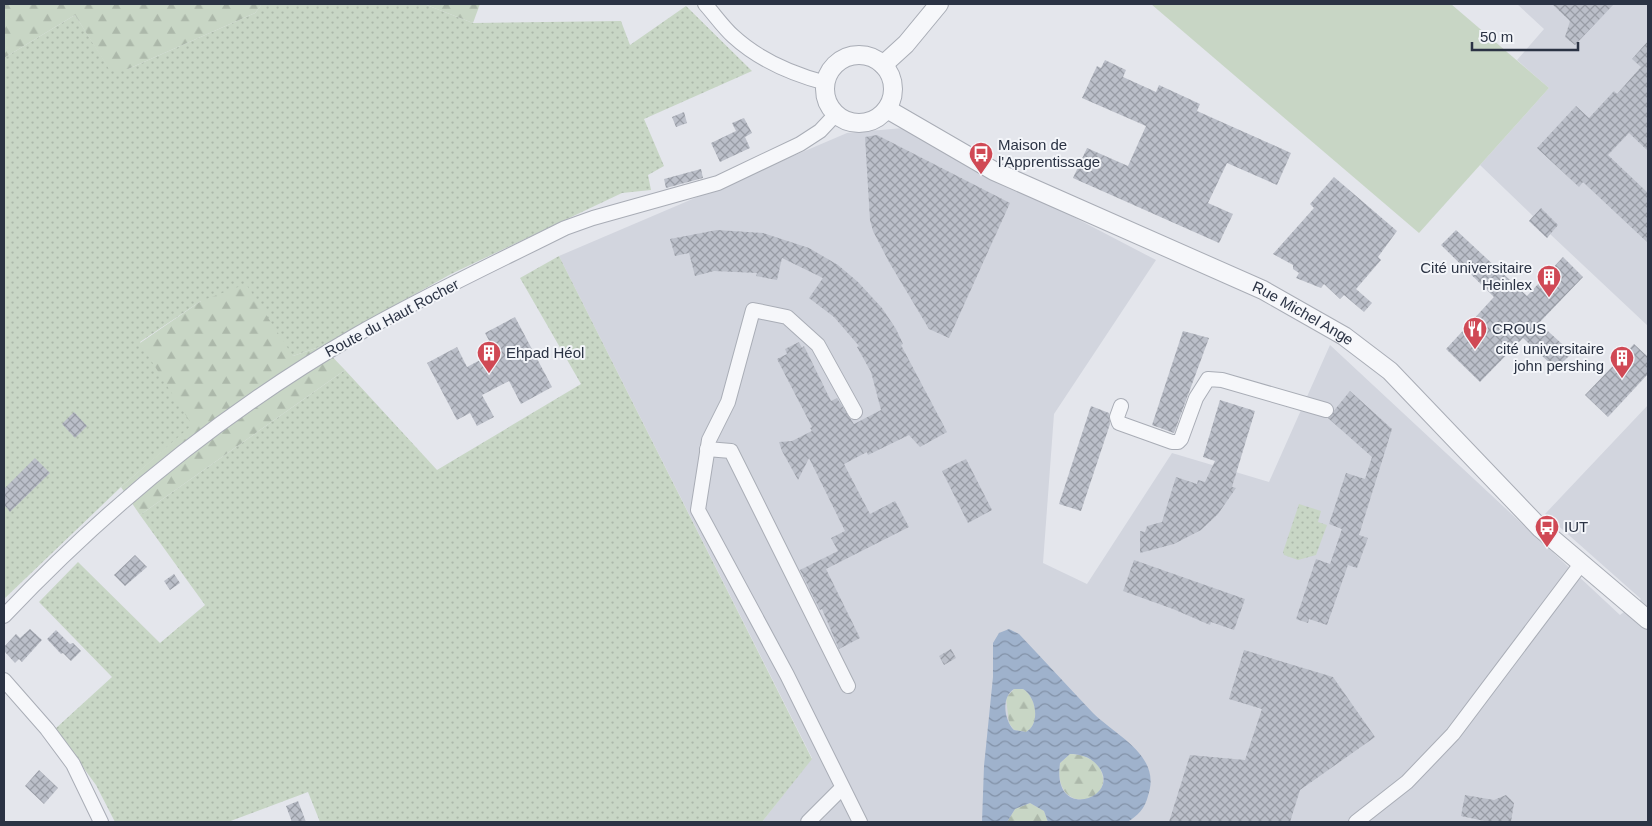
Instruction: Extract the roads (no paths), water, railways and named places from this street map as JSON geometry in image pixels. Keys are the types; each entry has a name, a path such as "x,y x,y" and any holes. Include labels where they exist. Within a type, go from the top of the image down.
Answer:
{"street":[{"path":"705,4 733,36 757,54 779,67 826,83"},
{"path":"883,65 906,44 939,4"},
{"path":"852,56 869,56 883,65 888,71 893,87 891,102 887,109 874,120 866,122 849,122 836,114 826,97 826,83 834,66 852,56"},
{"name":"Rue Michel Ange","path":"887,109 994,171 1263,290 1331,327 1359,346 1390,371 1531,519 1648,620"},
{"name":"Route du Haut Rocher","path":"4,616 26,593 157,472 239,410 292,374 357,335 565,228 593,218 718,183 800,144 820,131 836,114"},
{"path":"855,412 818,345 787,317 753,310 728,402 709,440 698,510 782,667 860,822"},
{"path":"1121,406 1118,424 1172,442 1178,442 1181,439 1196,398 1208,379 1222,380 1326,410"},
{"path":"707,449 731,451 848,686"},
{"path":"1356,822 1407,782 1453,734 1581,564"},
{"path":"4,680 47,728 73,764 101,822"},
{"path":"808,822 842,788"}],"water":[{"path":"1009,629 1019,634 1093,713 1143,758 1149,769 1151,782 1148,796 1140,811 1127,822 1048,822 1044,811 1030,803 1015,809 1007,822 982,822 984,766 993,677 993,643 999,633","holes":["1014,689 1023,689 1034,704 1034,723 1026,732 1014,730 1006,715 1007,697","1070,754 1085,757 1092,760 1098,766 1103,777 1102,787 1095,795 1085,799 1075,799 1066,794 1060,782 1060,763"]}],"place":[{"name":"Maison de l'Apprentissage","path":"981,175"},
{"name":"Cité universitaire Heinlex","path":"1549,298"},
{"name":"CROUS","path":"1475,350"},
{"name":"Ehpad Héol","path":"489,374"},
{"name":"cité universitaire john pershing","path":"1622,379"},
{"name":"IUT","path":"1547,548"}]}
